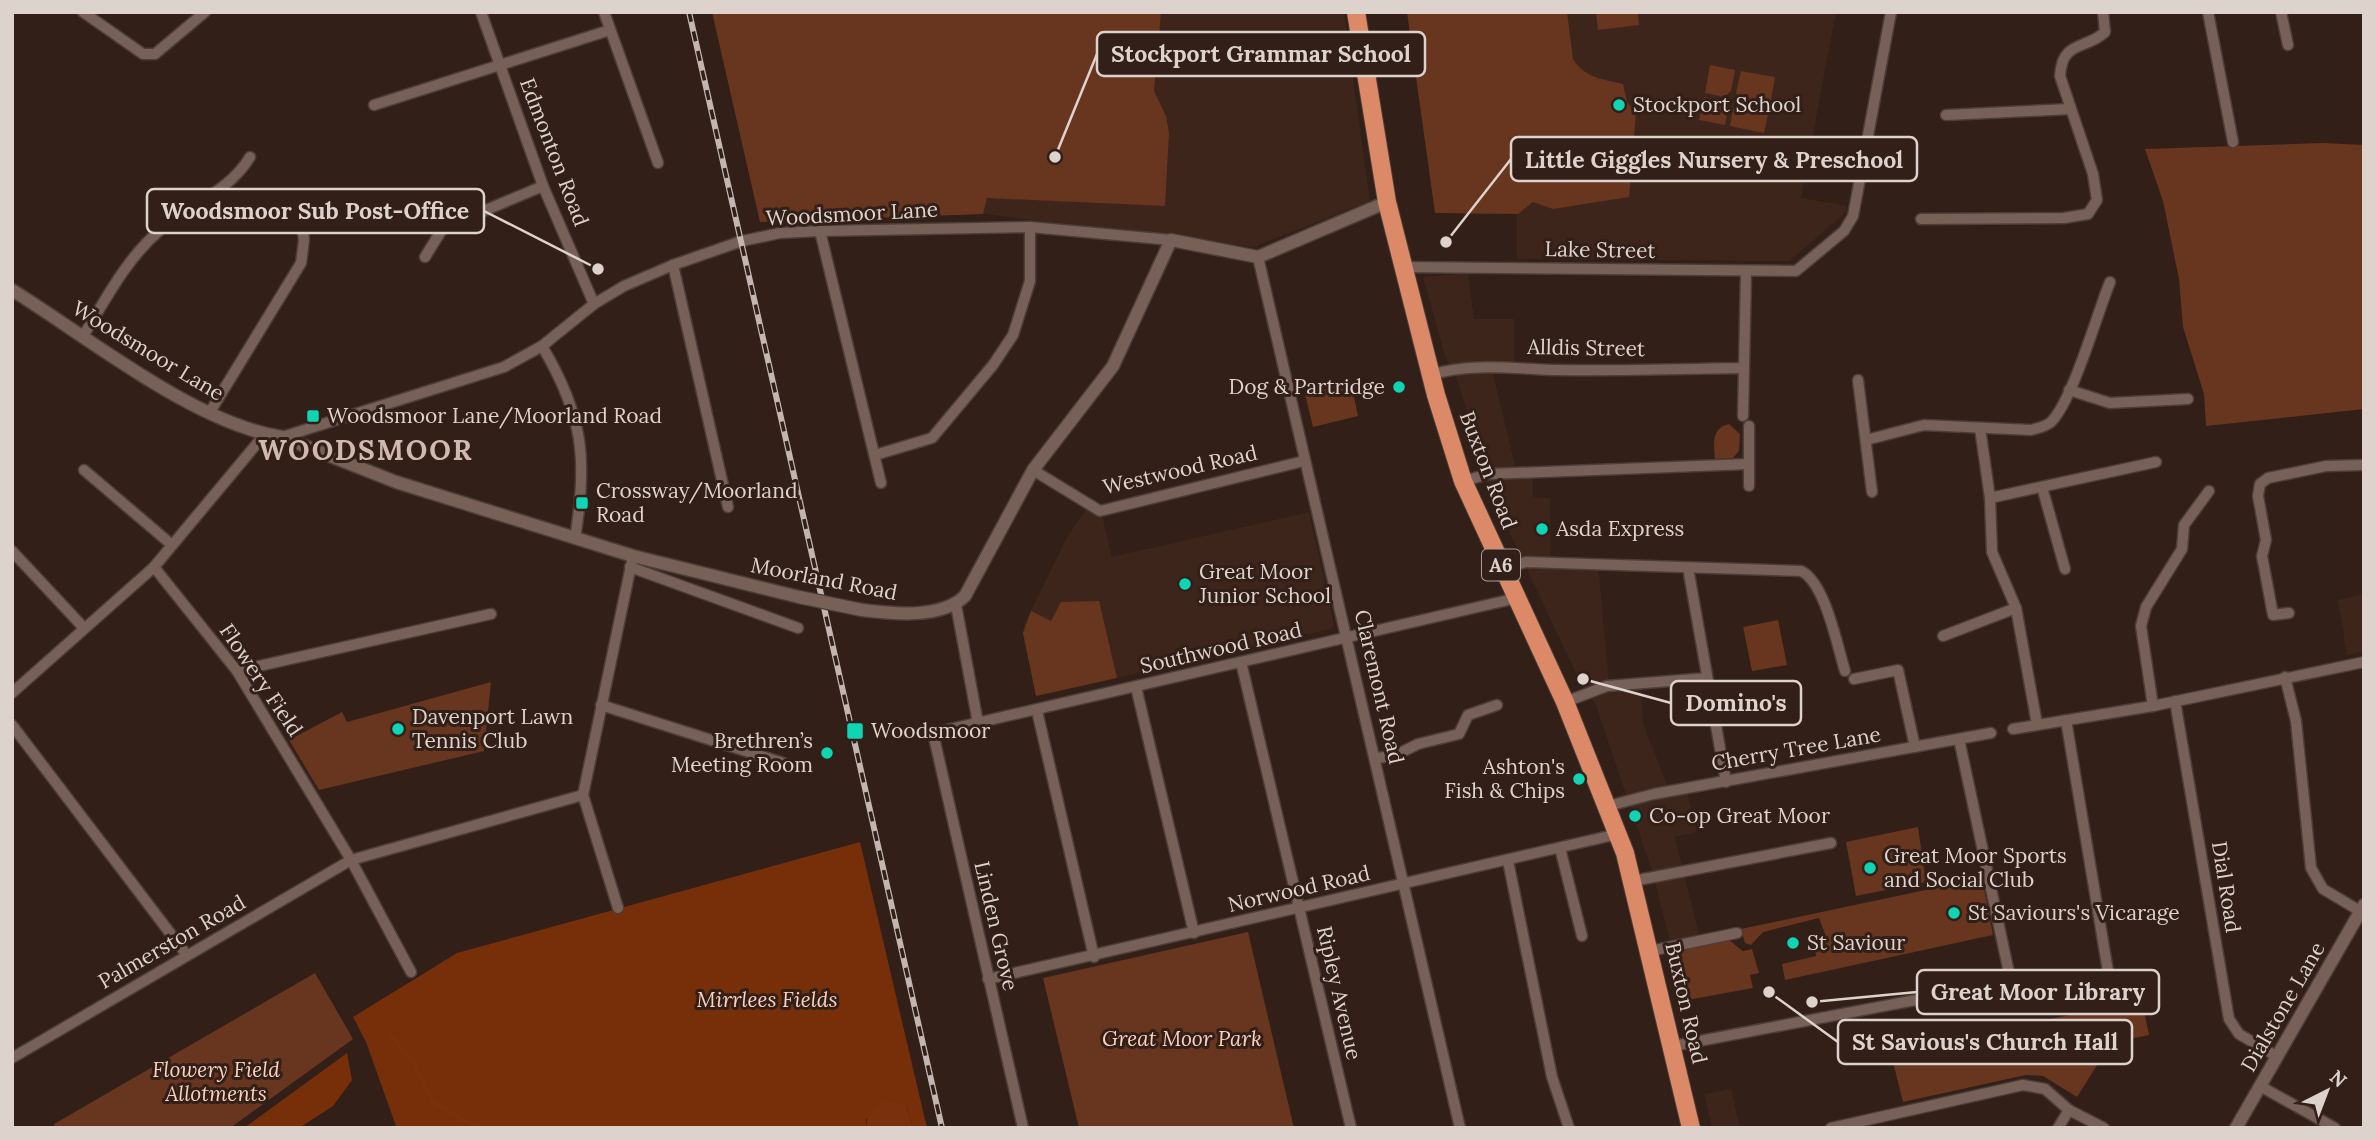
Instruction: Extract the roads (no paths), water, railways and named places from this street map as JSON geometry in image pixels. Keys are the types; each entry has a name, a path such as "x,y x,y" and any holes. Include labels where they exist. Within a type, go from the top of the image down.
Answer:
{"highway":[{"name":"Buxton Road","path":"1356,12 1387,202 1430,375 1463,481 1565,702 1618,834 1633,881 1691,1128"}],"street":[{"path":"83,12 143,54 155,54 205,12"},
{"name":"Edmonton Road","path":"481,12 543,186 594,304"},
{"path":"604,12 658,163"},
{"name":"Lake Street","path":"1402,267 1746,273 1796,271 1844,231 1853,216 1891,12"},
{"path":"1921,219 2064,218 2088,214 2097,200 2093,174 2060,76 2061,65 2074,47 2098,38 2105,32 2103,12"},
{"path":"2208,12 2233,142"},
{"path":"2281,12 2288,45"},
{"path":"374,105 610,30"},
{"path":"1946,115 2071,109"},
{"path":"83,336 135,257 159,231 241,172 250,156"},
{"path":"425,257 443,228 543,186"},
{"path":"1258,257 1387,202"},
{"path":"210,412 301,263 304,240 299,203"},
{"path":"424,222 443,228"},
{"path":"875,455 932,438 993,365 1013,335 1030,281 1030,227"},
{"name":"Woodsmoor Lane","path":"12,290 210,412 265,434 282,437 504,367 542,346 594,304 673,265 741,241 780,233 1030,227 1171,240 1258,257"},
{"path":"820,231 881,482"},
{"path":"978,723 956,604 965,596 1033,470 1113,366 1171,240"},
{"name":"Claremont Road","path":"1258,257 1460,1128"},
{"path":"673,265 728,507"},
{"path":"1746,273 1742,368 1749,486"},
{"path":"1866,440 1924,425 2040,428 2056,416 2069,390 2091,312 2110,282"},
{"path":"542,346 562,380 574,414 582,453 582,493 575,538"},
{"name":"Alldis Street","path":"1430,375 1448,369 1522,366 1557,370 1742,368"},
{"path":"1858,380 1872,492"},
{"path":"2069,390 2110,403 2175,395 2188,399"},
{"path":"1980,428 1990,498 1992,552 2016,608 2037,724"},
{"path":"12,693 154,567 265,434"},
{"name":"Moorland Road","path":"282,437 396,482 575,538 632,562 862,610 902,613 956,604"},
{"name":"Westwood Road","path":"1033,470 1100,510 1304,461"},
{"path":"1990,498 2156,462"},
{"path":"1463,481 1489,474 1749,464"},
{"path":"2289,613 2273,615 2262,556 2266,540 2258,496 2260,484 2268,478 2326,466 2364,465"},
{"path":"84,470 172,545"},
{"path":"2042,487 2065,569"},
{"path":"2153,706 2141,626 2146,607 2182,549 2184,525 2209,491"},
{"path":"12,551 84,628"},
{"path":"618,908 583,794 632,562 798,628"},
{"path":"1503,569 1526,562 1801,571 1810,575 1818,588 1845,671"},
{"name":"Flowery Field","path":"154,567 237,671 351,860 411,972"},
{"path":"1688,568 1726,782"},
{"name":"Southwood Road","path":"933,733 1517,598"},
{"path":"1943,636 2016,608"},
{"path":"237,671 491,614"},
{"name":"Ripley Avenue","path":"1241,662 1351,1128"},
{"path":"2013,729 2153,706 2364,662"},
{"path":"1854,680 1898,670 1915,747"},
{"path":"2285,677 2296,721 2311,869 2323,889 2362,908"},
{"path":"1565,702 1607,686 1707,678"},
{"path":"1136,688 1194,933"},
{"name":"Dial Road","path":"2175,701 2228,1019 2239,1034 2276,1056"},
{"path":"601,705 799,768"},
{"path":"1376,758 1394,756 1418,744 1459,734 1468,715 1497,705"},
{"path":"1037,711 1094,957"},
{"path":"2066,720 2113,1001"},
{"path":"12,725 186,954"},
{"name":"Linden Grove","path":"933,733 1023,1128"},
{"name":"Cherry Tree Lane","path":"1608,806 1625,800 1991,733"},
{"path":"1673,1046 2011,982 1959,739"},
{"name":"Palmerston Road","path":"12,1058 351,860 583,794"},
{"name":"Norwood Road","path":"988,979 1094,957 1618,834"},
{"path":"1633,881 1831,843"},
{"path":"1560,848 1582,936"},
{"path":"1508,861 1552,1077 1569,1128"},
{"name":"Dialstone Lane","path":"2236,1128 2362,908"},
{"path":"1650,951 1737,933"},
{"path":"1831,1128 2023,1085 2045,1089 2069,1110 2104,1128"},
{"path":"2260,1086 2335,1128"},
{"path":"2058,1128 2069,1110"}],"waterway":[{"path":"389,1033 415,1065 432,1101 477,1128"}],"railway":[{"path":"689,12 942,1128"}],"place":[{"name":"Stockport School","path":"1619,105"},
{"name":"Stockport Grammar School","path":"1055,157"},
{"name":"Little Giggles Nursery & Preschool","path":"1446,242"},
{"name":"Woodsmoor Sub Post-Office","path":"598,269"},
{"name":"Dog & Partridge","path":"1399,387"},
{"name":"Woodsmoor Lane/Moorland Road","path":"313,416"},
{"name":"Crossway/Moorland Road","path":"582,503"},
{"name":"Asda Express","path":"1542,529"},
{"name":"Great Moor Junior School","path":"1185,584"},
{"name":"Domino's","path":"1583,679"},
{"name":"Davenport Lawn Tennis Club","path":"398,729"},
{"name":"Woodsmoor","path":"855,731"},
{"name":"Brethren’s Meeting Room","path":"827,753"},
{"name":"Ashton's Fish & Chips","path":"1579,779"},
{"name":"Co-op Great Moor","path":"1635,816"},
{"name":"Great Moor Sports and Social Club","path":"1870,868"},
{"name":"St Saviours's Vicarage","path":"1954,913"},
{"name":"St Saviour","path":"1793,943"},
{"name":"St Savious's Church Hall","path":"1769,992"},
{"name":"Great Moor Library","path":"1812,1002"}],"district":[{"name":"WOODSMOOR","path":"366,450"}],"park label":[{"name":"Mirrlees Fields","path":"767,1000"},
{"name":"Great Moor Park","path":"1182,1039"},
{"name":"Flowery Field Allotments","path":"216,1082"}]}
